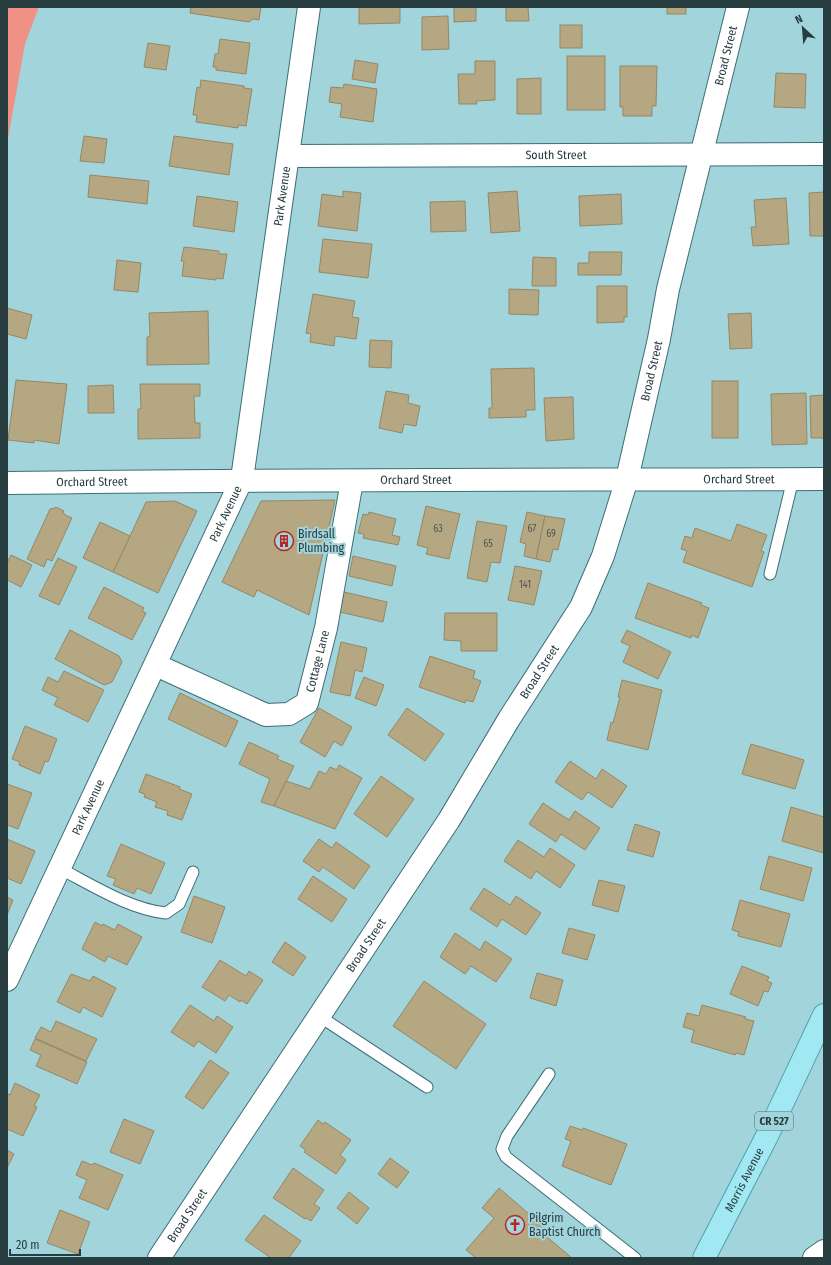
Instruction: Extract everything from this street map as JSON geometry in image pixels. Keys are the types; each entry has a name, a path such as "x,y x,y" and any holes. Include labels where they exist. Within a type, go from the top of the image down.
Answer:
{"main road":[{"name":"Morris Avenue","path":"704,1258 767,1136 824,1015"}],"street":[{"name":"Park Avenue","path":"7,980 242,480 309,7"},
{"name":"Broad Street","path":"159,1258 449,820 509,719 581,607 603,556 627,479 659,339 668,289 738,7"},
{"name":"South Street","path":"288,156 824,154"},
{"name":"Orchard Street","path":"7,483 242,480 824,479"},
{"name":"Cottage Lane","path":"156,665 266,715 289,714 307,703 326,628 352,481"},
{"path":"814,1258 824,1251"}],"lane":[{"path":"770,574 793,479"},
{"path":"59,868 133,905 152,911 166,913 179,904 193,872"},
{"path":"320,1016 427,1087"},
{"path":"549,1074 507,1136 502,1149 506,1158 635,1258"}],"shaded area":[{"path":"7,7 39,7 25,44 7,144"}],"building":[{"path":"191,7 261,7 259,20 253,19 249,22 190,13"},
{"path":"359,7 400,7 400,23 359,24"},
{"path":"454,7 476,7 476,21 454,22"},
{"path":"506,7 528,7 529,21 506,21"},
{"path":"667,7 686,7 686,14 667,14"},
{"path":"448,16 449,49 422,50 422,17"},
{"path":"560,25 582,25 582,48 560,48"},
{"path":"220,39 250,43 246,74 216,70 216,67 213,67 215,54 218,54"},
{"path":"148,43 170,46 166,70 144,67"},
{"path":"567,56 605,56 605,110 567,110"},
{"path":"355,60 378,64 375,83 352,79"},
{"path":"475,61 495,61 495,100 476,101 477,104 459,104 458,74 475,74"},
{"path":"620,66 657,66 656,106 652,106 652,116 623,116 623,107 620,107"},
{"path":"776,73 806,74 805,108 774,107"},
{"path":"541,78 541,114 517,114 517,79"},
{"path":"201,80 244,86 244,88 252,89 246,126 238,125 238,128 196,122 197,115 193,115 197,87 200,88"},
{"path":"344,84 377,89 373,122 340,117 342,104 329,102 331,87 343,88"},
{"path":"84,136 107,139 104,163 80,161"},
{"path":"174,136 233,144 229,175 169,166"},
{"path":"90,175 149,181 147,204 88,197"},
{"path":"343,191 361,193 357,231 318,226 322,194 343,197"},
{"path":"517,191 520,231 491,233 488,193"},
{"path":"824,192 824,236 810,236 809,193"},
{"path":"621,194 622,224 580,226 579,196"},
{"path":"197,196 238,202 234,232 193,226"},
{"path":"786,198 789,244 753,246 751,227 756,227 754,200"},
{"path":"465,201 466,231 431,232 430,202"},
{"path":"323,239 372,244 368,278 319,272"},
{"path":"184,247 219,251 219,254 227,254 223,279 216,278 216,280 182,276 184,261 181,261"},
{"path":"589,252 622,252 621,275 578,275 578,263 589,263"},
{"path":"533,257 556,258 556,286 532,286"},
{"path":"117,260 141,263 138,292 114,290"},
{"path":"597,286 627,286 627,317 624,317 624,322 597,323"},
{"path":"509,289 539,290 538,315 509,314"},
{"path":"313,294 355,301 352,317 359,318 356,339 335,336 334,346 310,342 311,334 306,333"},
{"path":"7,308 32,315 26,339 7,334"},
{"path":"208,311 209,364 147,365 147,337 150,337 149,313"},
{"path":"751,313 752,348 730,349 728,314"},
{"path":"370,340 392,341 391,368 369,367"},
{"path":"534,368 535,410 526,410 526,417 489,418 489,408 492,408 491,369"},
{"path":"16,380 67,384 59,444 34,440 34,443 8,440"},
{"path":"712,381 738,381 738,438 712,438"},
{"path":"140,384 200,384 200,396 194,396 195,423 200,423 200,438 138,439 138,409 141,409"},
{"path":"113,385 114,413 88,413 88,386"},
{"path":"386,391 409,395 408,403 420,406 416,426 404,424 402,433 379,428"},
{"path":"806,393 807,444 772,445 771,394"},
{"path":"824,395 824,438 811,438 810,396"},
{"path":"573,397 574,439 546,441 544,398"},
{"name":"Birdsall Plumbing","path":"335,500 309,615 257,590 254,597 222,582 261,501"},
{"path":"175,501 197,511 158,593 113,572 146,502"},
{"path":"426,506 460,514 449,559 426,554 428,548 417,545"},
{"path":"56,507 64,511 63,512 65,515 72,518 52,561 47,559 44,567 27,559 50,509"},
{"path":"369,512 396,519 392,535 400,537 398,545 363,538 364,534 358,533 363,514 368,515"},
{"path":"527,512 545,516 536,559 524,556 526,544 520,542"},
{"path":"545,516 565,519 558,550 553,549 550,562 536,559"},
{"path":"477,521 507,526 500,563 491,562 487,582 467,578"},
{"path":"100,522 130,536 113,572 83,558"},
{"path":"737,524 767,535 761,551 764,552 752,587 683,562 687,551 681,549 685,536 692,538 695,528 731,541"},
{"path":"11,555 32,565 21,587 7,580 7,563"},
{"path":"353,556 396,566 392,586 349,576"},
{"path":"58,558 77,567 59,605 39,596"},
{"path":"515,566 542,571 534,605 508,600"},
{"path":"648,583 702,603 701,605 709,608 698,638 692,635 691,638 635,618"},
{"path":"104,587 144,608 142,611 146,613 132,640 88,618"},
{"path":"344,592 387,602 383,622 340,612"},
{"path":"445,613 497,613 497,651 461,651 461,641 444,640"},
{"path":"70,630 119,656 122,662 112,682 104,685 55,659"},
{"path":"627,630 671,652 658,679 623,662 630,646 621,642"},
{"path":"341,642 367,648 362,672 355,670 350,696 330,692"},
{"path":"430,656 475,671 473,678 481,681 473,702 466,700 465,703 419,687"},
{"path":"64,671 104,690 88,722 54,705 58,698 42,690 48,677 58,682"},
{"path":"364,677 384,685 376,706 355,698"},
{"path":"622,680 662,690 648,750 607,740 611,722 613,723 620,697 618,697"},
{"path":"180,693 238,721 226,747 168,719"},
{"path":"319,708 352,727 342,746 334,741 325,757 300,742"},
{"path":"407,708 444,734 425,761 388,735"},
{"path":"25,726 57,739 48,762 45,761 40,774 19,765 20,762 12,759"},
{"path":"249,742 279,756 277,759 294,766 274,806 261,802 270,779 239,764"},
{"path":"751,744 804,760 795,789 742,774"},
{"path":"570,761 596,779 602,769 627,786 612,808 588,792 582,800 555,782"},
{"path":"339,765 362,778 335,829 274,806 286,781 310,789 319,771 326,774 330,767 337,770"},
{"path":"146,774 180,787 179,789 192,794 182,820 167,815 168,811 155,807 157,802 144,797 145,794 139,792"},
{"path":"381,776 414,799 387,837 354,814"},
{"path":"7,784 32,793 18,829 7,825"},
{"path":"543,803 569,820 575,811 600,828 585,850 561,834 556,842 529,824"},
{"path":"791,807 824,817 824,853 782,841"},
{"path":"635,824 660,832 653,857 627,850"},
{"path":"7,839 35,851 21,884 7,878"},
{"path":"319,839 332,848 336,842 370,866 354,889 323,867 319,872 303,861"},
{"path":"518,840 544,857 550,848 575,865 560,888 536,871 531,879 504,861"},
{"path":"121,844 165,863 151,894 137,888 134,894 113,885 116,879 107,876"},
{"path":"769,856 812,868 803,901 760,889"},
{"path":"313,876 347,899 332,922 298,899"},
{"path":"599,880 625,886 618,912 592,905"},
{"path":"484,888 510,905 516,896 541,913 526,935 502,919 497,927 470,909"},
{"path":"194,896 225,907 212,943 181,932"},
{"path":"7,897 13,900 7,915"},
{"path":"740,900 790,914 781,947 738,936 739,932 732,930"},
{"path":"95,922 115,930 118,924 142,937 127,965 108,956 105,962 82,949"},
{"path":"569,928 595,935 587,960 562,953"},
{"path":"455,933 480,950 485,941 512,959 496,982 471,966 465,974 440,957"},
{"path":"285,942 306,957 293,976 272,962"},
{"path":"220,960 246,976 249,971 263,980 247,1004 241,1000 240,1002 229,995 225,1001 202,987"},
{"path":"742,966 769,977 767,981 772,983 768,992 764,991 758,1006 730,994"},
{"path":"537,973 563,980 556,1006 530,998"},
{"path":"71,974 90,981 93,976 116,988 102,1017 83,1007 80,1013 57,1002"},
{"path":"424,981 486,1024 456,1069 393,1026"},
{"path":"190,1005 214,1021 217,1016 233,1027 216,1053 198,1041 194,1047 171,1032"},
{"path":"702,1005 746,1017 745,1019 754,1021 744,1055 736,1053 735,1055 691,1042 694,1030 683,1027 687,1013 699,1016"},
{"path":"56,1021 97,1039 86,1061 35,1038 41,1027 51,1032"},
{"path":"35,1039 87,1062 77,1084 36,1066 41,1055 30,1050"},
{"path":"210,1060 229,1073 203,1109 185,1097"},
{"path":"15,1083 40,1095 34,1106 37,1107 23,1136 7,1129 7,1096 8,1094 10,1095"},
{"path":"124,1119 154,1131 140,1164 110,1152"},
{"path":"318,1120 323,1124 325,1122 351,1140 340,1155 346,1160 336,1174 304,1152 306,1150 300,1146"},
{"path":"570,1126 582,1130 583,1128 627,1144 611,1185 562,1166 571,1141 565,1139"},
{"path":"7,1150 14,1154 7,1168"},
{"path":"390,1158 409,1172 397,1188 378,1174"},
{"path":"82,1161 92,1165 94,1163 123,1175 108,1210 79,1198 87,1180 76,1175"},
{"path":"293,1168 324,1190 314,1204 320,1208 311,1221 306,1218 305,1219 273,1198"},
{"name":"Pilgrim Baptist Church","path":"499,1188 551,1233 547,1237 572,1258 476,1258 466,1250 494,1218 482,1208"},
{"path":"349,1192 369,1208 357,1224 337,1208"},
{"path":"60,1210 90,1222 78,1254 47,1243"},
{"path":"264,1215 301,1241 289,1258 271,1258 245,1240"}],"place":[{"name":"Birdsall Plumbing","path":"284,541"},
{"name":"Pilgrim Baptist Church","path":"515,1225"}]}
